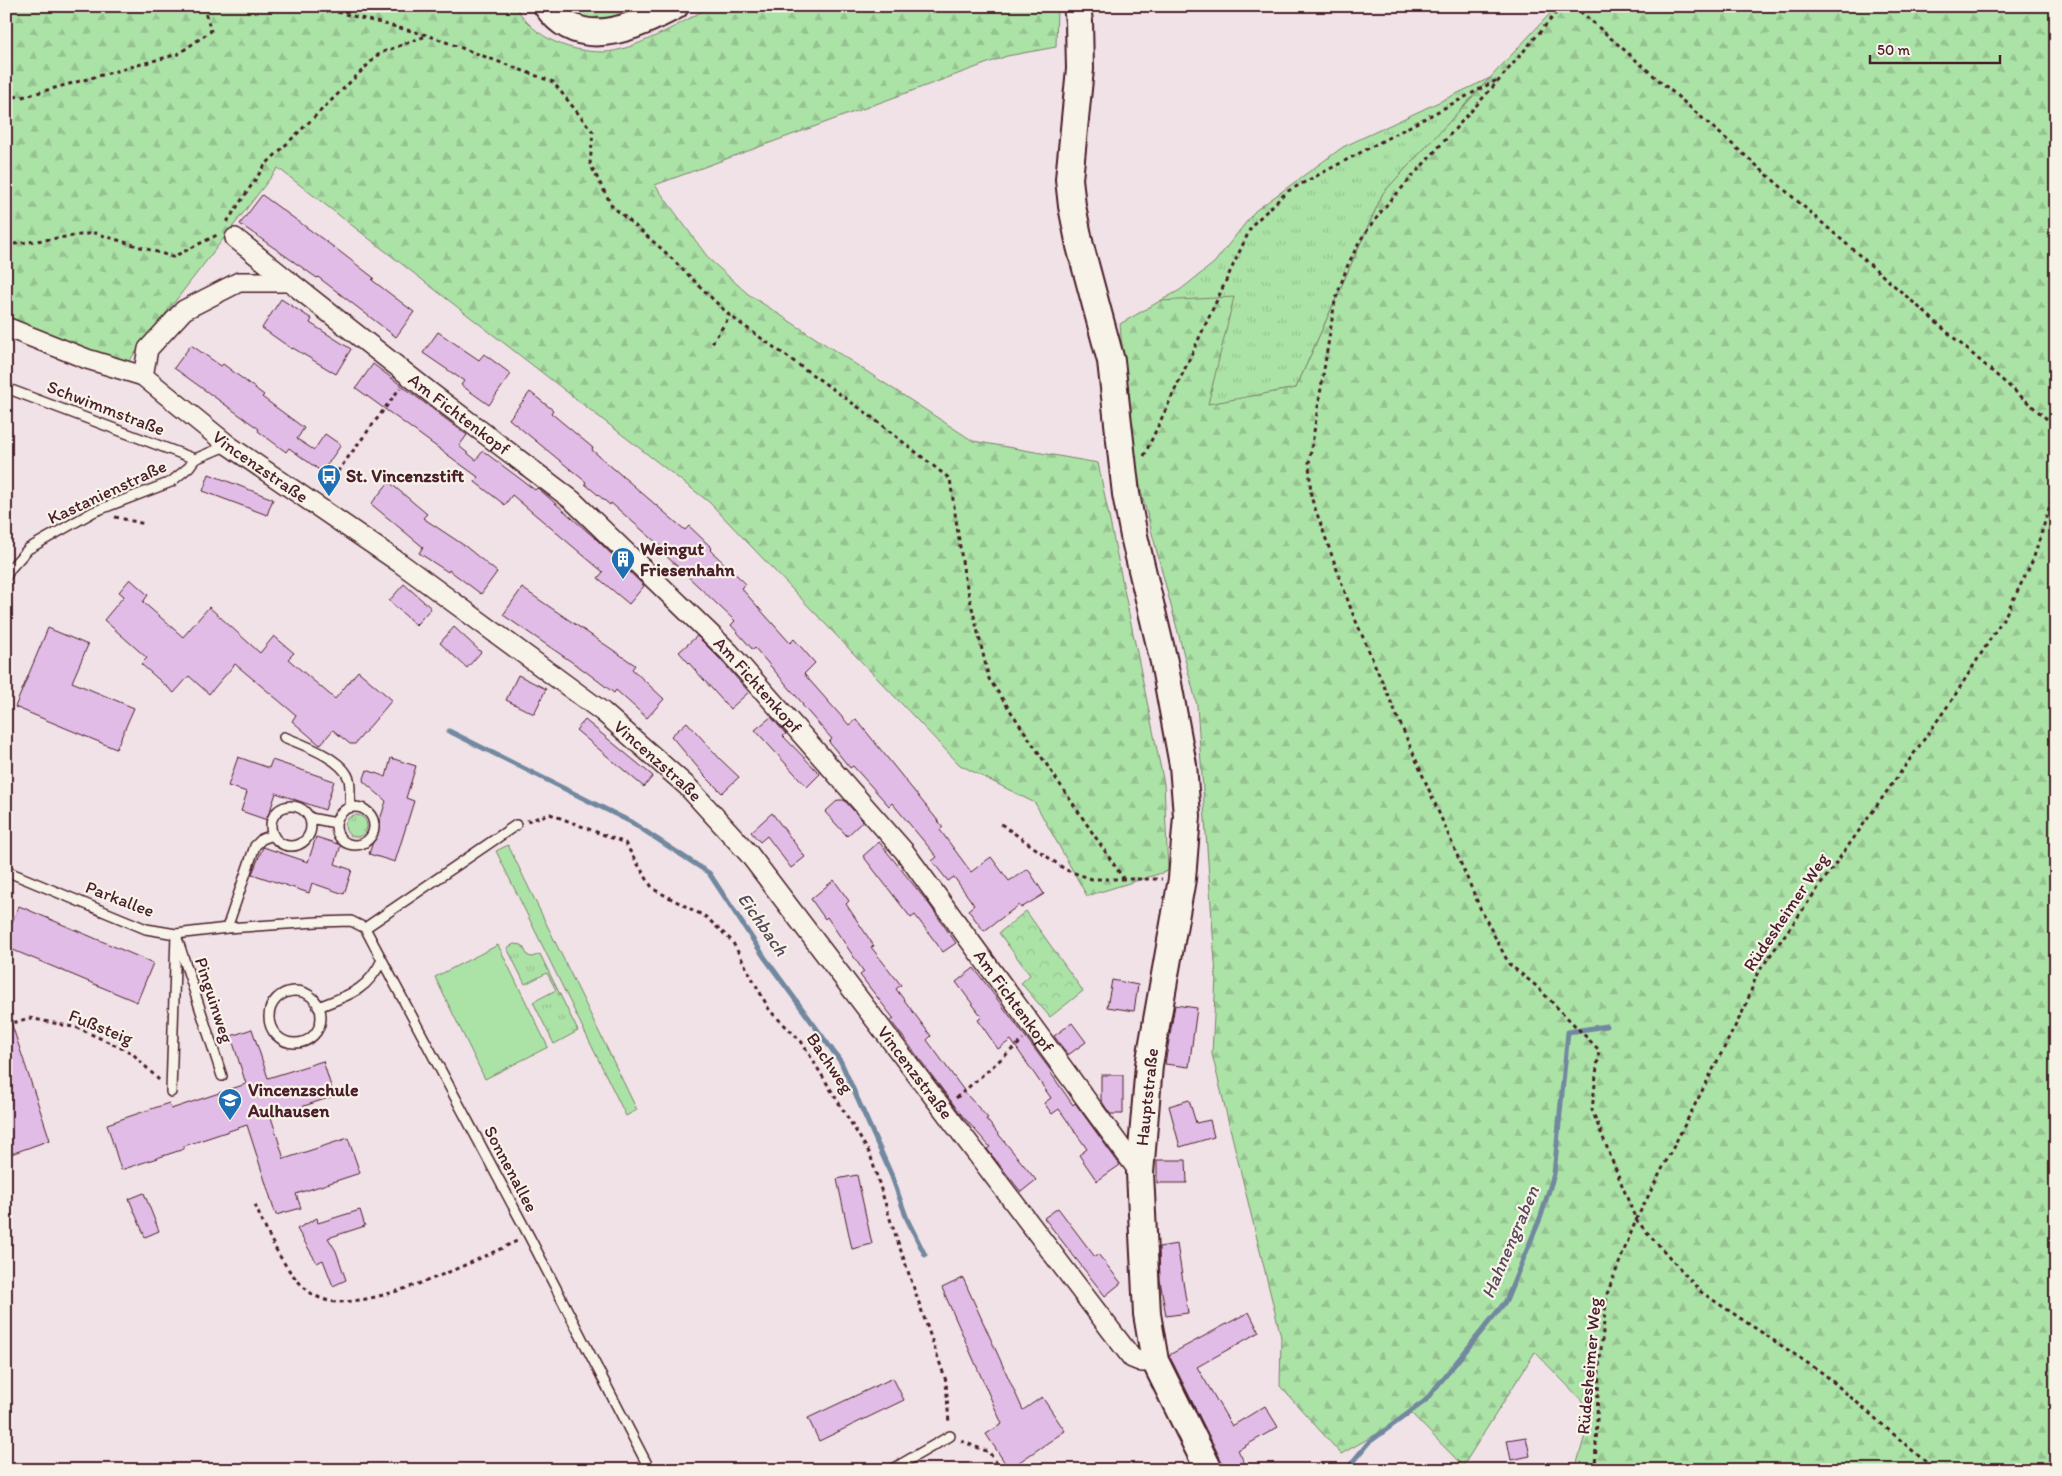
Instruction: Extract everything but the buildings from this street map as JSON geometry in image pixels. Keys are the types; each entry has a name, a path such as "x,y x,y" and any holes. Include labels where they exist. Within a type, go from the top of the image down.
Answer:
{"street":[{"path":"547,6 551,12 571,28 585,33 601,33 624,28 646,21 676,6"},
{"name":"Hauptstraße","path":"1077,6 1080,69 1069,179 1072,206 1080,246 1111,361 1126,494 1164,662 1183,765 1188,816 1182,879 1149,1064 1140,1173 1147,1314 1156,1361 1209,1470"},
{"name":"Am Fichtenkopf","path":"235,238 409,376 572,500 728,652 904,851 1140,1173"},
{"path":"143,376 148,349 184,310 239,282 290,282"},
{"name":"Vincenzstraße","path":"6,327 87,359 143,376 228,445 400,563 603,712 688,787 749,854 1132,1358 1142,1362 1156,1361"}],"lane":[{"name":"Schwimmstraße","path":"6,388 195,459"},
{"name":"Kastanienstraße","path":"6,577 10,569 28,549 93,512 171,482 189,467 195,459 228,445"},
{"path":"284,737 333,761 345,770 349,781 351,807"},
{"path":"290,805 302,808 310,818 311,831 303,842 290,846 283,845 273,836 272,818 275,813 285,806 290,805"},
{"path":"351,807 363,808 372,816 375,827 370,839 359,845 347,843 338,835 336,823 341,812 351,807"},
{"path":"310,818 336,823"},
{"path":"365,928 516,825"},
{"path":"227,928 255,846 262,839 273,836"},
{"name":"Parkallee","path":"6,871 146,929 176,934 227,928 317,922 351,921 365,928"},
{"name":"Sonnenallee","path":"365,928 529,1236 650,1470"},
{"path":"171,1092 176,934"},
{"name":"Pinguinweg","path":"176,934 222,1076"},
{"path":"318,1006 359,989 374,976 382,960"},
{"path":"298,991 307,994 318,1006 320,1015 316,1031 304,1041 287,1042 280,1038 270,1025 270,1008 275,1000 290,992 298,991"},
{"path":"891,1470 950,1436"}],"path":[{"path":"6,96 22,97 178,54 211,31 203,6"},
{"path":"314,6 427,35 552,82 593,132 590,164 612,206 663,250 730,316 865,412 950,479 964,574 989,679 1124,878"},
{"path":"1562,6 1500,79 1382,209 1359,242 1347,267 1335,301 1309,463 1311,497 1352,612 1481,910 1509,964 1534,985 1599,1050 1592,1110 1636,1220 1701,1292 1824,1374 1935,1470"},
{"path":"1574,6 2056,427"},
{"path":"6,245 95,233 173,258 219,234 265,165 380,53 427,35"},
{"path":"1143,458 1252,225 1288,191 1500,79"},
{"path":"712,342 730,316"},
{"path":"332,481 409,376"},
{"name":"Rüdesheimer Weg","path":"1595,1470 1599,1368 1607,1294 1636,1220 1746,1005 1757,974 1952,700 2006,614 2033,560 2056,486"},
{"path":"93,512 145,524"},
{"name":"Bachweg","path":"516,825 550,814 625,843 653,889 706,917 732,941 770,1011 801,1041 870,1154 891,1222 946,1381 950,1436"},
{"path":"1000,824 1066,870 1092,879 1182,879"},
{"name":"Fußsteig","path":"6,1025 29,1018 78,1028 132,1053 171,1092"},
{"path":"942,1110 1035,1031"},
{"path":"254,1205 270,1238 288,1268 306,1289 324,1300 335,1302 373,1297 416,1284 475,1261 529,1236"},
{"path":"950,1436 989,1452 1001,1470"}],"green space":[{"path":"6,6 516,6 527,23 549,39 585,51 604,52 615,51 643,41 688,20 710,6 1057,6 1056,47 1007,56 655,185 709,259 748,294 973,441 1098,463 1164,784 1168,871 1087,896 1035,803 960,765 709,502 278,168 122,370 6,321"},
{"path":"556,6 658,6 598,25"},
{"path":"1557,6 2056,6 2056,1470 1575,1470 1592,1411 1535,1352 1463,1466 1412,1414 1341,1454 1280,1386 1281,1337 1212,1054 1216,976 1197,705 1141,491 1128,424 1120,324 1160,301 1234,297 1208,404 1296,388 1383,193"},
{"path":"1490,78 1383,193 1296,388 1207,405 1160,301 1180,290 1214,263 1255,211 1343,147"},
{"path":"356,815 364,818 367,826 364,834 356,837 348,834 345,826 348,818"},
{"path":"508,845 637,1110 626,1116 496,851"},
{"path":"1026,911 1083,991 1050,1017 1021,983 1030,975 999,933"},
{"path":"514,944 522,945 528,956 532,957 540,954 578,1031 554,1044 533,1002 556,990 547,973 525,984 507,948"},
{"path":"498,945 548,1047 485,1079 435,977"}],"waterway":[{"name":"Eichbach","path":"449,731 631,822 709,873 765,958 841,1062 891,1174 907,1219 925,1255"},
{"name":"Hahnengraben","path":"1346,1470 1368,1443 1425,1401 1506,1301 1541,1216 1554,1174 1568,1032 1606,1026"}],"place":[{"name":"St. Vincenzstift","path":"329,497"},
{"name":"Weingut Friesenhahn","path":"623,580"},
{"name":"Vincenzschule Aulhausen","path":"230,1121"}]}
